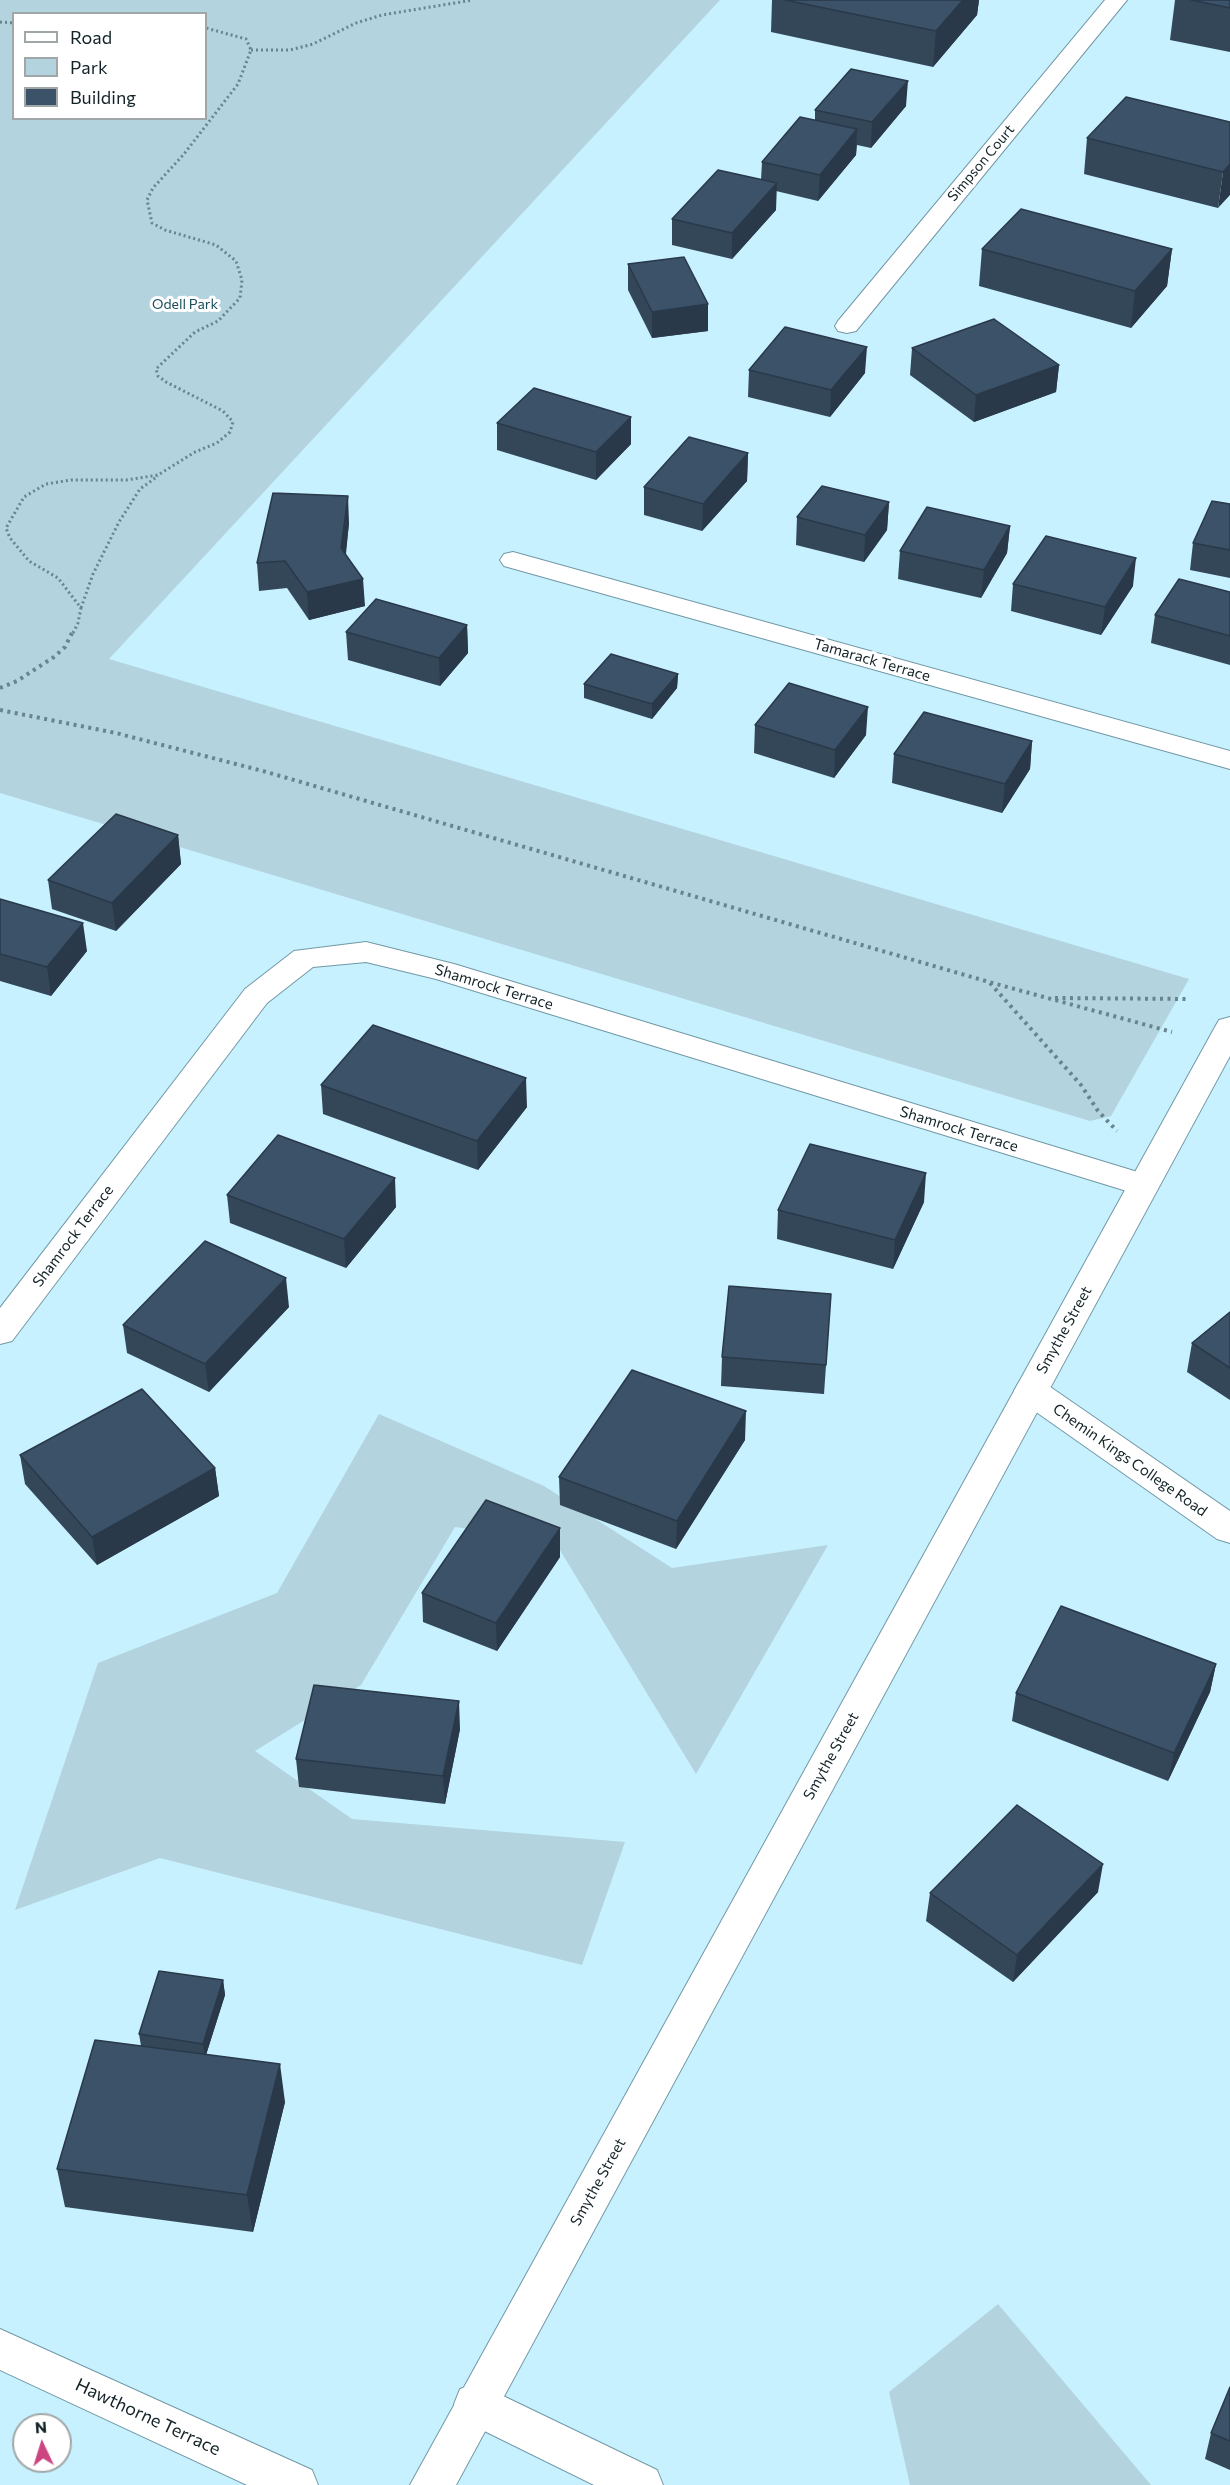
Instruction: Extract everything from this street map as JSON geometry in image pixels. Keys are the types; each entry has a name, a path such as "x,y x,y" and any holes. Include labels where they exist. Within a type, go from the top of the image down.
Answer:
{"street":[{"name":"Simpson Court","path":"847,326 1116,0"},
{"name":"Tamarack Terrace","path":"513,560 1230,760"},
{"name":"Shamrock Terrace","path":"0,1332 256,996 305,958 366,952 443,971 1143,1185"},
{"name":"Smythe Street","path":"432,2485 1230,1027"},
{"name":"Chemin Kings College Road","path":"1031,1391 1230,1529"},
{"name":"Hawthorne Terrace","path":"0,2349 296,2485"},
{"path":"476,2404 641,2485"}],"path":[{"path":"251,50 290,50 313,44 356,23 382,15 473,0"},
{"path":"0,688 17,681 54,657 65,647 78,623 93,574 119,522 140,489 195,452 217,443 230,432 233,422 223,411 166,382 158,376 156,369 195,332 218,321 240,298 242,280 236,261 216,245 178,236 152,223 147,200 153,188 184,154 238,84 251,50 246,39 207,28"},
{"path":"81,608 58,578 29,561 21,553 6,528 10,518 24,497 46,484 71,480 126,480 158,475"},
{"path":"0,710 116,733 262,771 989,982 1172,1032"},
{"path":"989,982 1081,1085 1098,1110 1117,1131"},
{"path":"1048,998 1190,999"}],"green space":[{"name":"Odell Park","path":"0,0 720,0 109,659 1189,979 1111,1116 1090,1121 0,793"},
{"path":"379,1414 544,1486 672,1568 828,1545 696,1774 555,1542 455,1527 361,1685 255,1751 352,1819 625,1842 582,1965 160,1858 15,1910 98,1663 277,1593"},
{"path":"998,2304 1151,2485 910,2485 889,2392"}],"building":[{"path":"785,0 963,0 936,31"},
{"path":"1191,0 1230,0 1230,8"},
{"path":"851,69 908,81 872,122 815,110"},
{"path":"1126,97 1230,122 1230,164 1223,172 1087,138"},
{"path":"800,117 857,129 820,175 762,162"},
{"path":"718,170 777,183 732,233 672,219"},
{"path":"1021,209 1172,249 1135,291 982,249"},
{"path":"684,257 708,304 652,312 628,264"},
{"path":"994,319 1059,365 976,395 912,348"},
{"path":"785,327 867,347 831,390 749,370"},
{"path":"534,388 631,417 596,452 497,423"},
{"path":"689,437 748,453 703,504 644,487"},
{"path":"822,486 889,502 865,535 797,517"},
{"path":"273,493 348,496 341,548 363,579 307,592 285,561 257,563"},
{"path":"1212,501 1230,504 1230,550 1193,543"},
{"path":"927,507 1010,526 984,570 900,551"},
{"path":"1046,536 1136,558 1105,607 1013,584"},
{"path":"1179,579 1230,592 1230,636 1155,615"},
{"path":"376,599 467,625 439,658 346,632"},
{"path":"611,654 678,674 652,704 584,684"},
{"path":"789,683 868,707 835,750 755,725"},
{"path":"924,712 1032,741 1005,784 894,754"},
{"path":"116,814 178,835 112,903 48,880"},
{"path":"0,899 83,923 47,967 0,954"},
{"path":"373,1025 526,1078 477,1141 321,1085"},
{"path":"278,1135 395,1178 344,1239 227,1195"},
{"path":"810,1144 926,1173 895,1240 778,1210"},
{"path":"205,1241 286,1278 205,1364 123,1325"},
{"path":"729,1286 831,1294 826,1365 722,1357"},
{"path":"1230,1312 1230,1368 1192,1343"},
{"path":"632,1370 746,1411 677,1521 559,1477"},
{"path":"142,1389 215,1468 92,1537 20,1455"},
{"path":"486,1500 560,1528 496,1623 422,1593"},
{"path":"1061,1606 1216,1664 1174,1753 1016,1693"},
{"path":"314,1685 459,1701 443,1776 296,1759"},
{"path":"1017,1805 1103,1864 1017,1955 930,1893"},
{"path":"159,1971 223,1980 203,2044 139,2034"},
{"path":"95,2040 280,2064 247,2195 57,2169"},
{"path":"1230,2387 1230,2441 1211,2433"}]}
